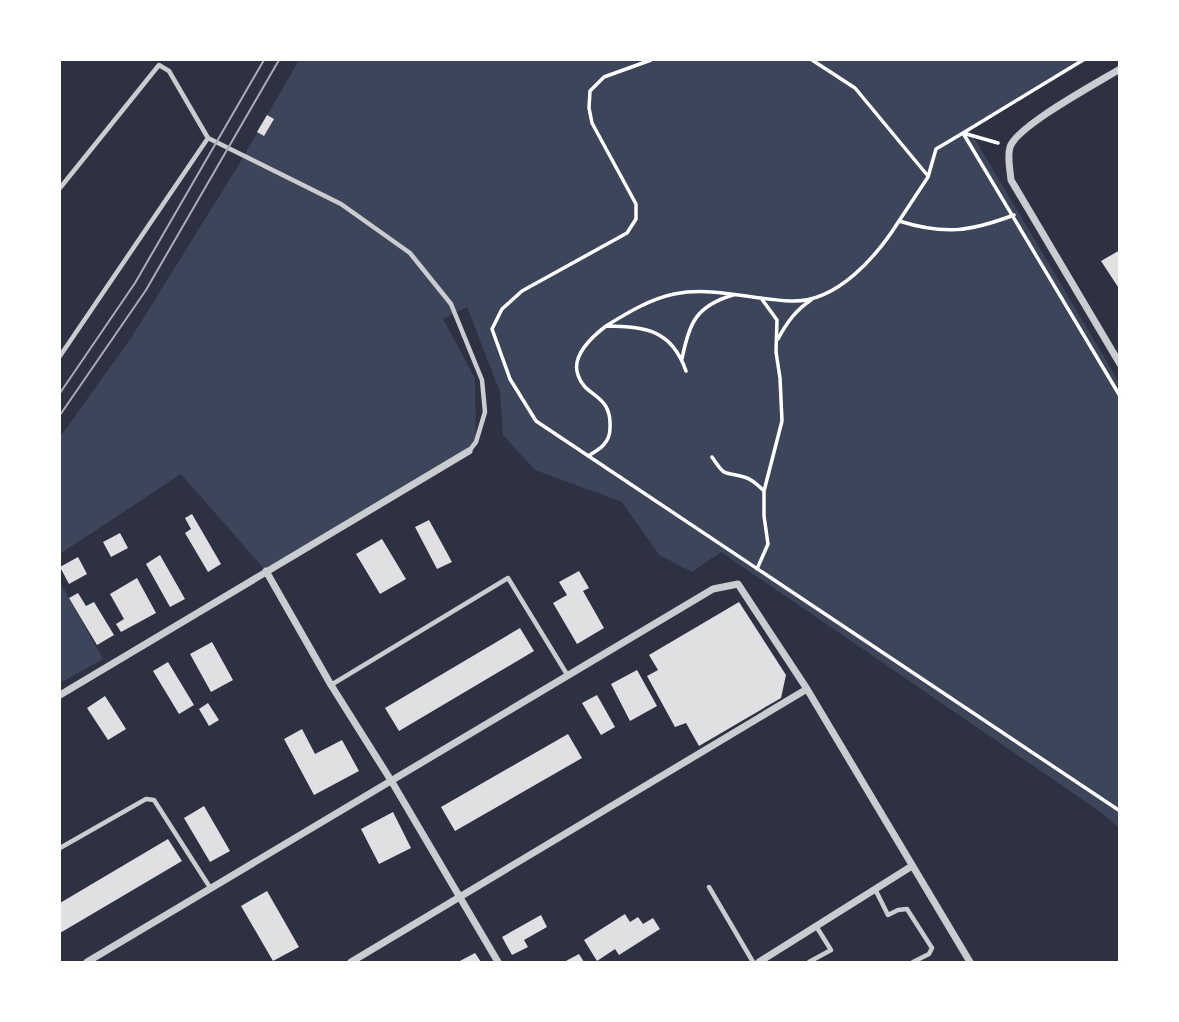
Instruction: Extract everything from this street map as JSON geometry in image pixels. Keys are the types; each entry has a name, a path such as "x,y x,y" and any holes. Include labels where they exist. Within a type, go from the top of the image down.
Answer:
{"street":[{"path":"1119,69 1031,124 1010,146 1009,162 1011,180 1119,363"},
{"path":"60,695 469,452"},
{"path":"266,571 331,685 392,782 498,962"},
{"path":"87,962 713,589 738,583 807,689 970,962"},
{"path":"351,962 807,689"},
{"path":"759,962 912,866"}],"lane":[{"path":"60,188 159,65 169,71 208,138 341,204 410,253 451,304 482,380 485,412 476,442 469,452"},
{"path":"60,356 208,138"},
{"path":"331,685 508,578 569,677"},
{"path":"60,848 146,799 154,800 212,889"},
{"path":"709,887 753,962"},
{"path":"874,890 888,915 907,909 932,948 929,954 913,962"},
{"path":"809,962 831,950 816,926"}],"path":[{"path":"651,60 604,77 590,91 592,124 636,204 636,219 627,233 522,291 502,309 492,329 510,379 536,421 1119,811"},
{"path":"812,60 855,88 928,177"},
{"path":"777,340 798,309 836,288 872,258 885,243 928,177 936,149 1083,60"},
{"path":"963,133 1010,146"},
{"path":"963,133 1119,396"},
{"path":"899,221 948,232 971,229 1028,209"},
{"path":"588,456 606,444 610,433 610,411 578,376 577,369 579,357 587,344 606,326 631,311 673,294 713,291 792,302 812,299"},
{"path":"682,359 687,335 695,317 718,300 736,294"},
{"path":"757,569 768,544 764,491 782,421 776,352 777,320 759,297"},
{"path":"606,326 642,327 658,333 682,359 686,371"},
{"path":"712,457 728,475 753,481 764,491"}],"shaded area":[{"path":"299,60 1089,60 969,129 1119,382 1119,828 1102,813 721,552 692,572 659,555 622,502 535,470 503,435 500,392 467,307 443,319 475,378 476,442 469,451 266,571 181,474 60,554 60,437 131,338 238,166"},
{"path":"60,582 103,659 60,683"}],"building":[{"path":"267,115 274,119 264,136 257,132"},
{"path":"1120,250 1120,290 1101,261"},
{"path":"192,514 221,564 208,572 185,533 191,529 185,518"},
{"path":"429,520 452,562 437,569 415,527"},
{"path":"120,533 128,548 111,557 103,542"},
{"path":"382,539 406,579 380,594 356,554"},
{"path":"160,555 185,599 170,607 146,564"},
{"path":"78,557 87,574 69,584 60,567"},
{"path":"579,571 589,588 583,591 604,628 577,644 553,603 567,595 559,582"},
{"path":"137,578 156,613 121,632 116,624 124,619 110,594"},
{"path":"78,593 86,606 94,602 114,635 97,645 69,598"},
{"path":"739,602 786,675 781,698 699,746 686,723 675,727 647,676 658,670 649,655"},
{"path":"520,628 534,651 399,731 385,708"},
{"path":"212,642 233,680 211,692 190,654"},
{"path":"168,662 194,705 179,714 153,671"},
{"path":"637,670 657,706 630,721 611,684"},
{"path":"597,695 615,727 601,735 582,703"},
{"path":"105,696 126,729 108,740 87,708"},
{"path":"208,703 219,720 209,726 199,709"},
{"path":"302,729 315,754 342,740 359,771 314,795 284,739"},
{"path":"568,734 582,758 455,831 441,807"},
{"path":"204,806 230,851 210,862 184,818"},
{"path":"393,812 411,848 379,864 361,829"},
{"path":"168,839 182,861 60,933 60,903"},
{"path":"267,891 299,947 273,961 241,906"},
{"path":"625,914 630,922 638,917 643,924 653,918 660,929 619,955 615,949 597,961 584,940"},
{"path":"541,915 547,927 524,940 528,947 512,955 502,937"},
{"path":"475,953 481,962 458,962"},
{"path":"579,954 584,962 564,962"}],"tram line":[{"path":"60,393 135,283 264,60"},
{"path":"60,415 146,290 279,60"}]}
